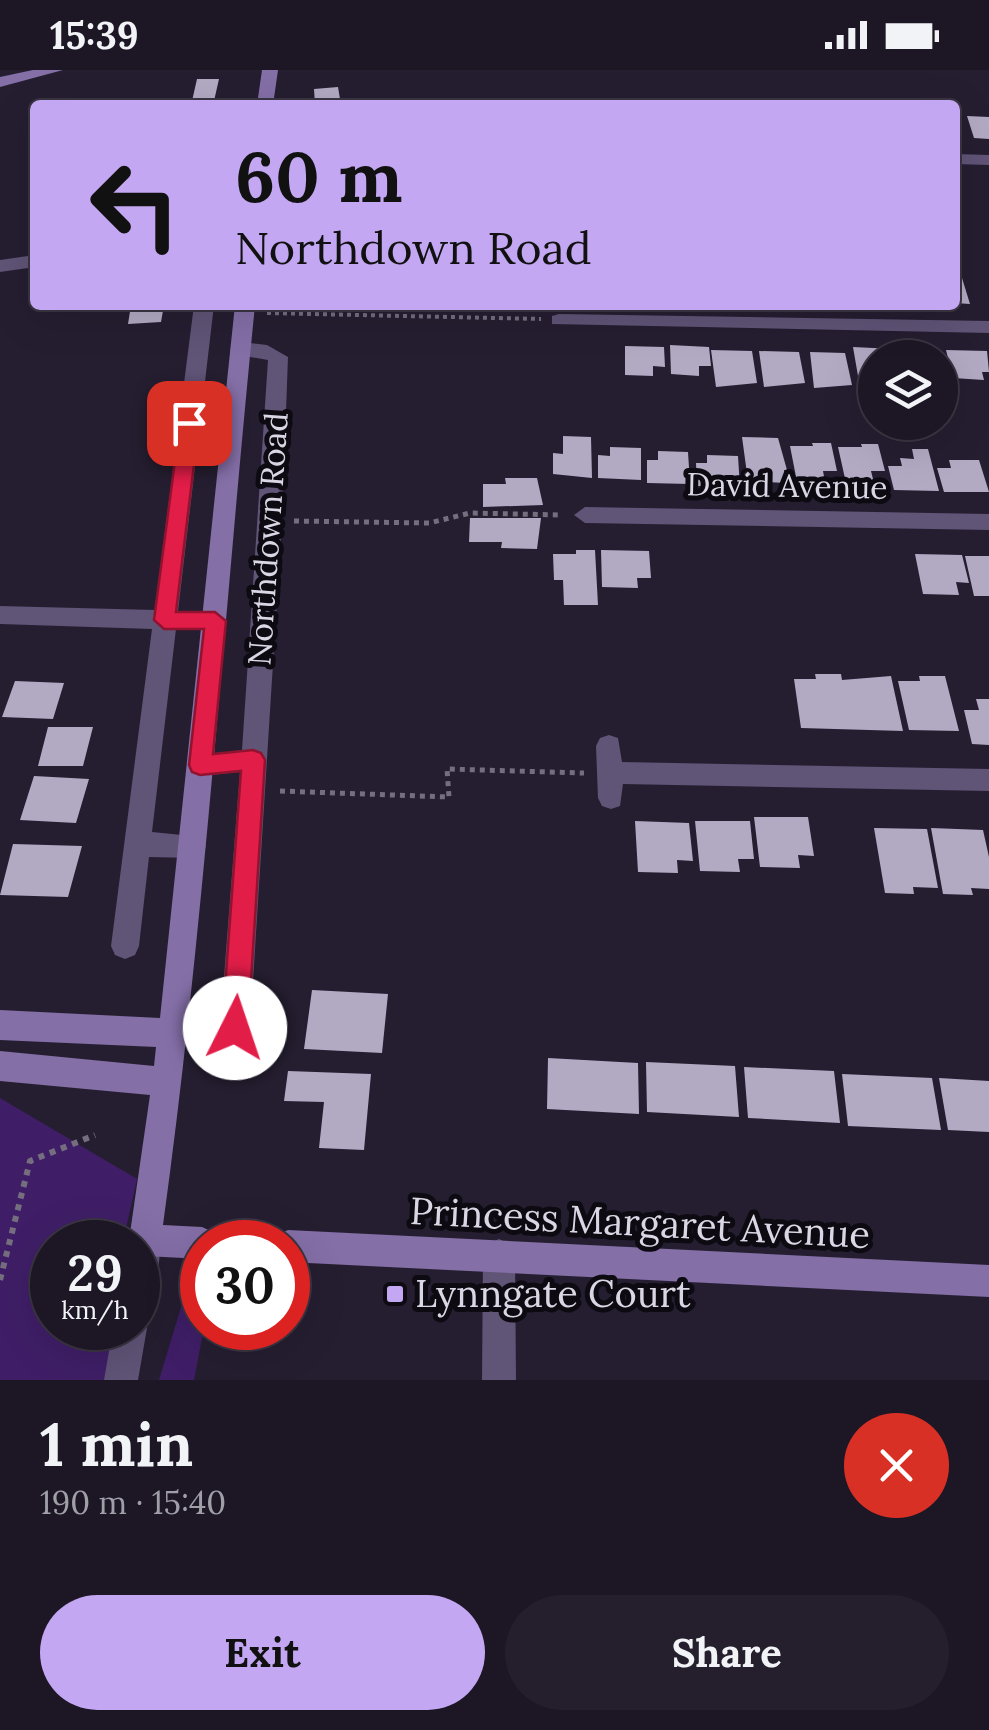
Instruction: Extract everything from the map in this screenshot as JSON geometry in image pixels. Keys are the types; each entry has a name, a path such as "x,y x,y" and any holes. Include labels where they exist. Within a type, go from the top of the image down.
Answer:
{"main road":[{"path":"0,82 56,70"},
{"path":"266,100 270,70"},
{"name":"Northdown Road","path":"148,1220 168,1082 193,846 244,310"},
{"path":"0,1025 173,1033"},
{"path":"0,1066 168,1082"},
{"name":"Princess Margaret Avenue","path":"310,1247 989,1281"}],"street":[{"path":"960,159 989,160"},
{"path":"0,266 30,263"},
{"path":"125,946 203,310"},
{"path":"560,319 989,327"},
{"name":"Northdown Road","path":"235,1028 271,521 278,358 260,350 240,349"},
{"name":"David Avenue","path":"584,513 989,522"},
{"path":"0,614 215,621"},
{"path":"609,746 611,786 989,780"},
{"path":"200,765 253,760"},
{"path":"138,844 193,846"},
{"path":"499,1255 499,1380"},
{"path":"121,1380 126,1350"}],"path":[{"path":"276,310 560,319"},
{"path":"271,521 429,523 470,513 584,513"},
{"path":"252,790 448,797 447,769 611,786"},
{"path":"0,1280 30,1161 95,1135"}],"shaded area":[{"path":"0,1098 137,1179 128,1220 30,1220 30,1350 125,1350 130,1380 0,1380"},
{"path":"180,1311 180,1350 200,1350 194,1380 159,1380"}],"building":[{"path":"197,79 219,79 214,100 192,100"},
{"path":"338,87 340,100 315,100 314,89"},
{"path":"967,116 989,117 989,139 974,138"},
{"path":"960,278 962,278 970,304 960,303"},
{"path":"130,310 163,310 161,322 128,324"},
{"path":"670,345 709,347 711,366 699,366 699,376 671,374"},
{"path":"625,346 664,347 665,367 653,366 653,376 625,375"},
{"path":"853,347 858,347 858,376"},
{"path":"711,350 752,351 757,383 716,387"},
{"path":"958,350 987,351 989,372 982,372 984,380 958,378"},
{"path":"759,351 799,352 805,383 764,387"},
{"path":"810,352 845,353 852,385 814,388"},
{"path":"563,436 591,437 592,478 553,474 553,453 563,454"},
{"path":"742,437 778,438 787,470 786,483 748,481"},
{"path":"812,443 831,443 837,471 823,471 825,482 797,482 790,446 813,446"},
{"path":"861,444 878,444 885,471 871,471 874,483 846,483 838,447 862,447"},
{"path":"610,447 641,448 641,480 598,478 598,455 610,456"},
{"path":"912,449 928,449 939,491 894,490 888,466 902,466 900,458 914,459"},
{"path":"658,451 688,452 690,484 647,483 647,460 658,460"},
{"path":"707,455 738,456 740,488 697,486 696,463 707,463"},
{"path":"949,460 979,460 989,492 944,492 937,468 951,468"},
{"path":"505,478 537,478 543,505 483,507 483,484 506,484"},
{"path":"470,518 541,518 537,549 501,548 502,542 469,542"},
{"path":"576,550 595,550 598,605 564,605 563,580 554,580 553,554 576,554"},
{"path":"601,550 649,551 651,578 637,578 638,588 602,587"},
{"path":"915,554 962,555 969,583 956,582 959,595 923,594"},
{"path":"965,556 989,556 989,596 974,596"},
{"path":"815,674 841,674 842,680 891,676 903,731 801,728 794,679 816,679"},
{"path":"919,676 945,676 959,731 909,730 898,681 920,681"},
{"path":"15,681 64,683 53,719 2,717"},
{"path":"976,699 989,699 989,745 972,744 964,710 979,710"},
{"path":"48,727 93,727 83,766 38,766"},
{"path":"34,776 89,779 76,823 20,820"},
{"path":"754,817 808,817 814,856 798,855 800,868 760,867"},
{"path":"635,821 689,823 693,861 677,860 678,873 638,872"},
{"path":"695,821 750,821 754,859 738,859 740,872 700,871"},
{"path":"874,828 927,829 938,888 913,887 914,894 885,893"},
{"path":"931,828 983,830 989,857 989,889 971,888 973,895 943,894"},
{"path":"13,844 82,846 68,897 0,895"},
{"path":"312,990 388,994 382,1053 304,1049"},
{"path":"548,1058 638,1063 639,1114 547,1109"},
{"path":"646,1062 735,1066 739,1117 647,1112"},
{"path":"744,1067 834,1071 840,1123 748,1118"},
{"path":"288,1071 371,1074 364,1150 319,1148 324,1102 284,1101"},
{"path":"842,1074 932,1078 941,1130 848,1126"},
{"path":"939,1078 989,1081 989,1132 948,1130"}],"place":[{"name":"Lynngate Court","path":"395,1294"}],"route":[{"path":"189,423 164,620 215,621 200,765 253,760 235,1028"}]}
